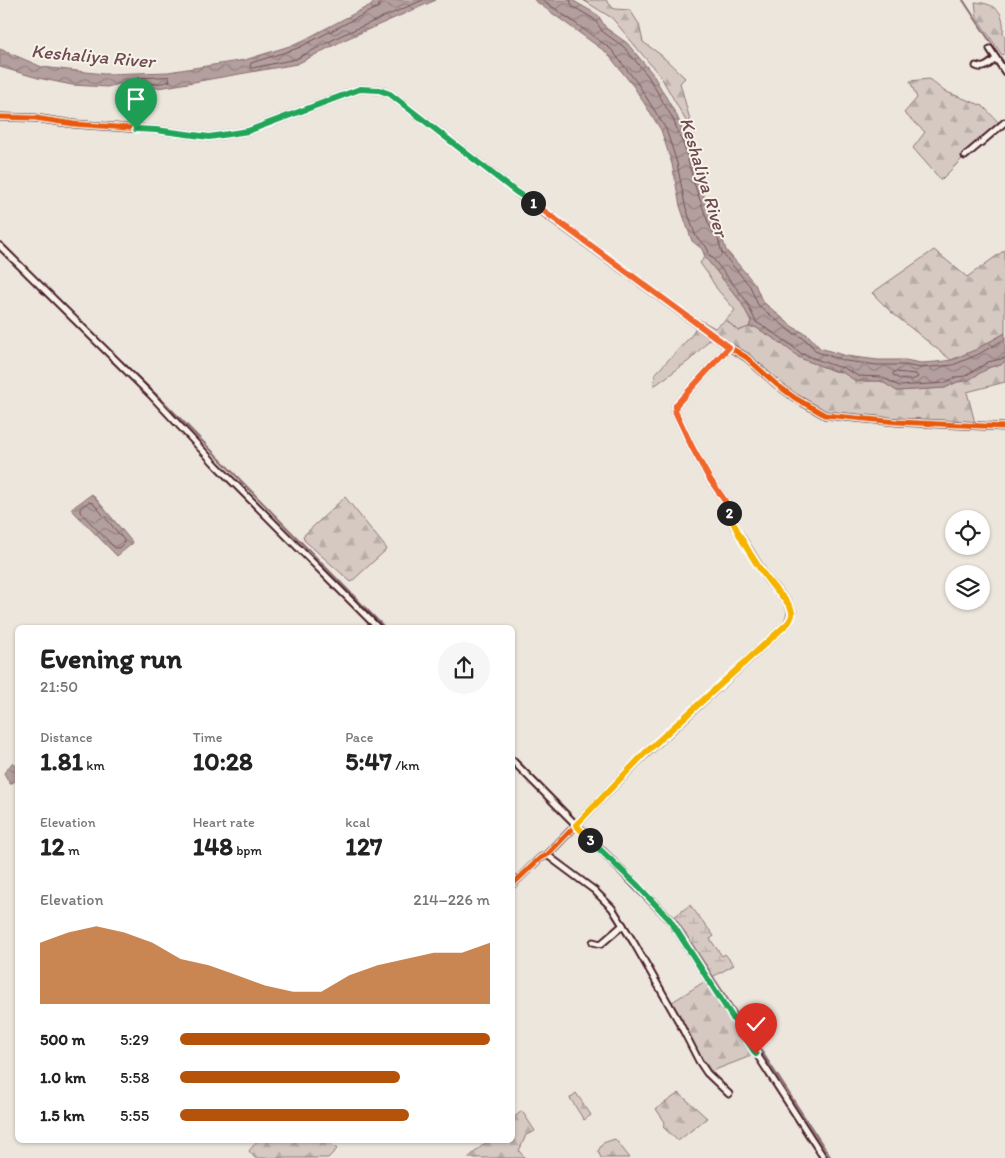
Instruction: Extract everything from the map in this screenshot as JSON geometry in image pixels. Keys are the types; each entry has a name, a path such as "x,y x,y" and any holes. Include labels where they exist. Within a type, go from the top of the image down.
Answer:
{"street":[{"path":"990,49 1005,72"},
{"path":"976,66 984,67 996,59"},
{"path":"0,117 35,118 74,124 156,130 209,137 248,131 360,89 379,90 390,94 516,192 729,347 746,357 795,398 825,415 897,422 1005,427"},
{"path":"965,156 1005,122"},
{"path":"0,246 150,394 217,466 375,625"},
{"path":"515,882 540,858 547,855 636,762 788,623 792,616 792,611 787,602 767,579 735,527 725,501 709,478 675,411 676,405 729,347"},
{"path":"515,763 670,920 824,1158"},
{"path":"547,855 605,900 623,926 679,1022 699,1061 707,1073 729,1094"},
{"path":"593,942 601,944 623,926"}],"green space":[{"path":"583,0 606,0 614,9 630,10 639,24 643,42 661,55 685,78 680,83 694,135 661,77 612,18"},
{"path":"975,2 988,4 1000,14 1005,37 1005,53 1002,55 977,18"},
{"path":"929,79 944,91 983,106 1001,125 941,180 913,148 925,132 904,113 917,98 910,81"},
{"path":"934,250 967,277 1005,250 1005,333 975,350 951,360 891,312 872,293"},
{"path":"705,257 741,302 751,321 749,327 738,331 726,320 735,310 717,289 700,263"},
{"path":"700,320 715,328 726,320 738,331 755,327 778,341 800,358 834,371 842,372 856,381 881,381 897,391 945,388 957,382 968,380 990,367 1001,365 1005,361 1005,382 967,392 976,427 825,415 795,398 746,357 711,338 690,360 654,386 655,374 691,336"},
{"path":"345,497 387,549 351,582 305,541 303,536"},
{"path":"690,905 714,936 710,939 722,956 725,954 734,965 707,980 670,920"},
{"path":"707,980 756,1054 707,1073 669,1004"},
{"path":"576,1093 591,1115 584,1120 570,1098"},
{"path":"679,1093 707,1118 678,1141 663,1127 665,1122 656,1109"},
{"path":"522,1111 535,1131 526,1135 519,1151 525,1158 468,1158 486,1143 515,1143 515,1116"},
{"path":"615,1139 630,1158 601,1158 598,1151 603,1143"},
{"path":"256,1143 331,1143 337,1149 328,1158 255,1158 249,1151"}],"water":[{"path":"380,0 436,0 344,40 297,64 165,87 146,89 119,84 107,87 72,85 0,67 0,49 42,67 104,74 168,72 245,60 296,44"},
{"path":"534,0 572,0 598,15 606,28 627,43 652,73 677,116 690,148 699,182 726,250 755,284 762,301 793,327 808,335 820,348 846,356 878,360 905,360 921,363 936,362 952,360 975,350 1005,333 1005,361 1001,365 990,367 967,381 957,382 945,388 897,391 881,381 856,381 842,372 834,371 800,358 778,341 755,327 749,327 751,321 741,302 705,257 702,249 692,241 680,206 672,164 661,130 634,87 607,53"},
{"path":"92,494 133,543 117,556 71,509"},
{"path":"13,762 15,764 15,781 10,784 4,773"}],"waterway":[{"path":"963,0 1005,64"},
{"path":"0,242 14,256"},
{"path":"67,309 164,402 382,625"},
{"path":"515,758 577,821"},
{"path":"580,823 676,920 831,1158"}],"cycle path":[{"path":"0,117 35,118 74,124 156,130 209,137 248,131 360,89 379,90 390,94 516,192 729,347 746,357 795,398 825,415 897,422 1005,427"},
{"path":"515,882 540,858 547,855 636,763 788,623 792,611 787,602 767,579 735,527 725,501 709,478 675,411 676,405 729,347"}],"route":[{"path":"136,129 209,137 248,131 360,89 368,88 390,94 516,192 729,347 676,405 675,411 709,478 725,501 735,527 767,579 787,602 792,611 792,616 788,623 636,762 576,825 670,920 756,1054"}],"water label":[{"name":"Keshaliya River","path":"93,56"},
{"name":"Keshaliya River","path":"704,177"}]}
